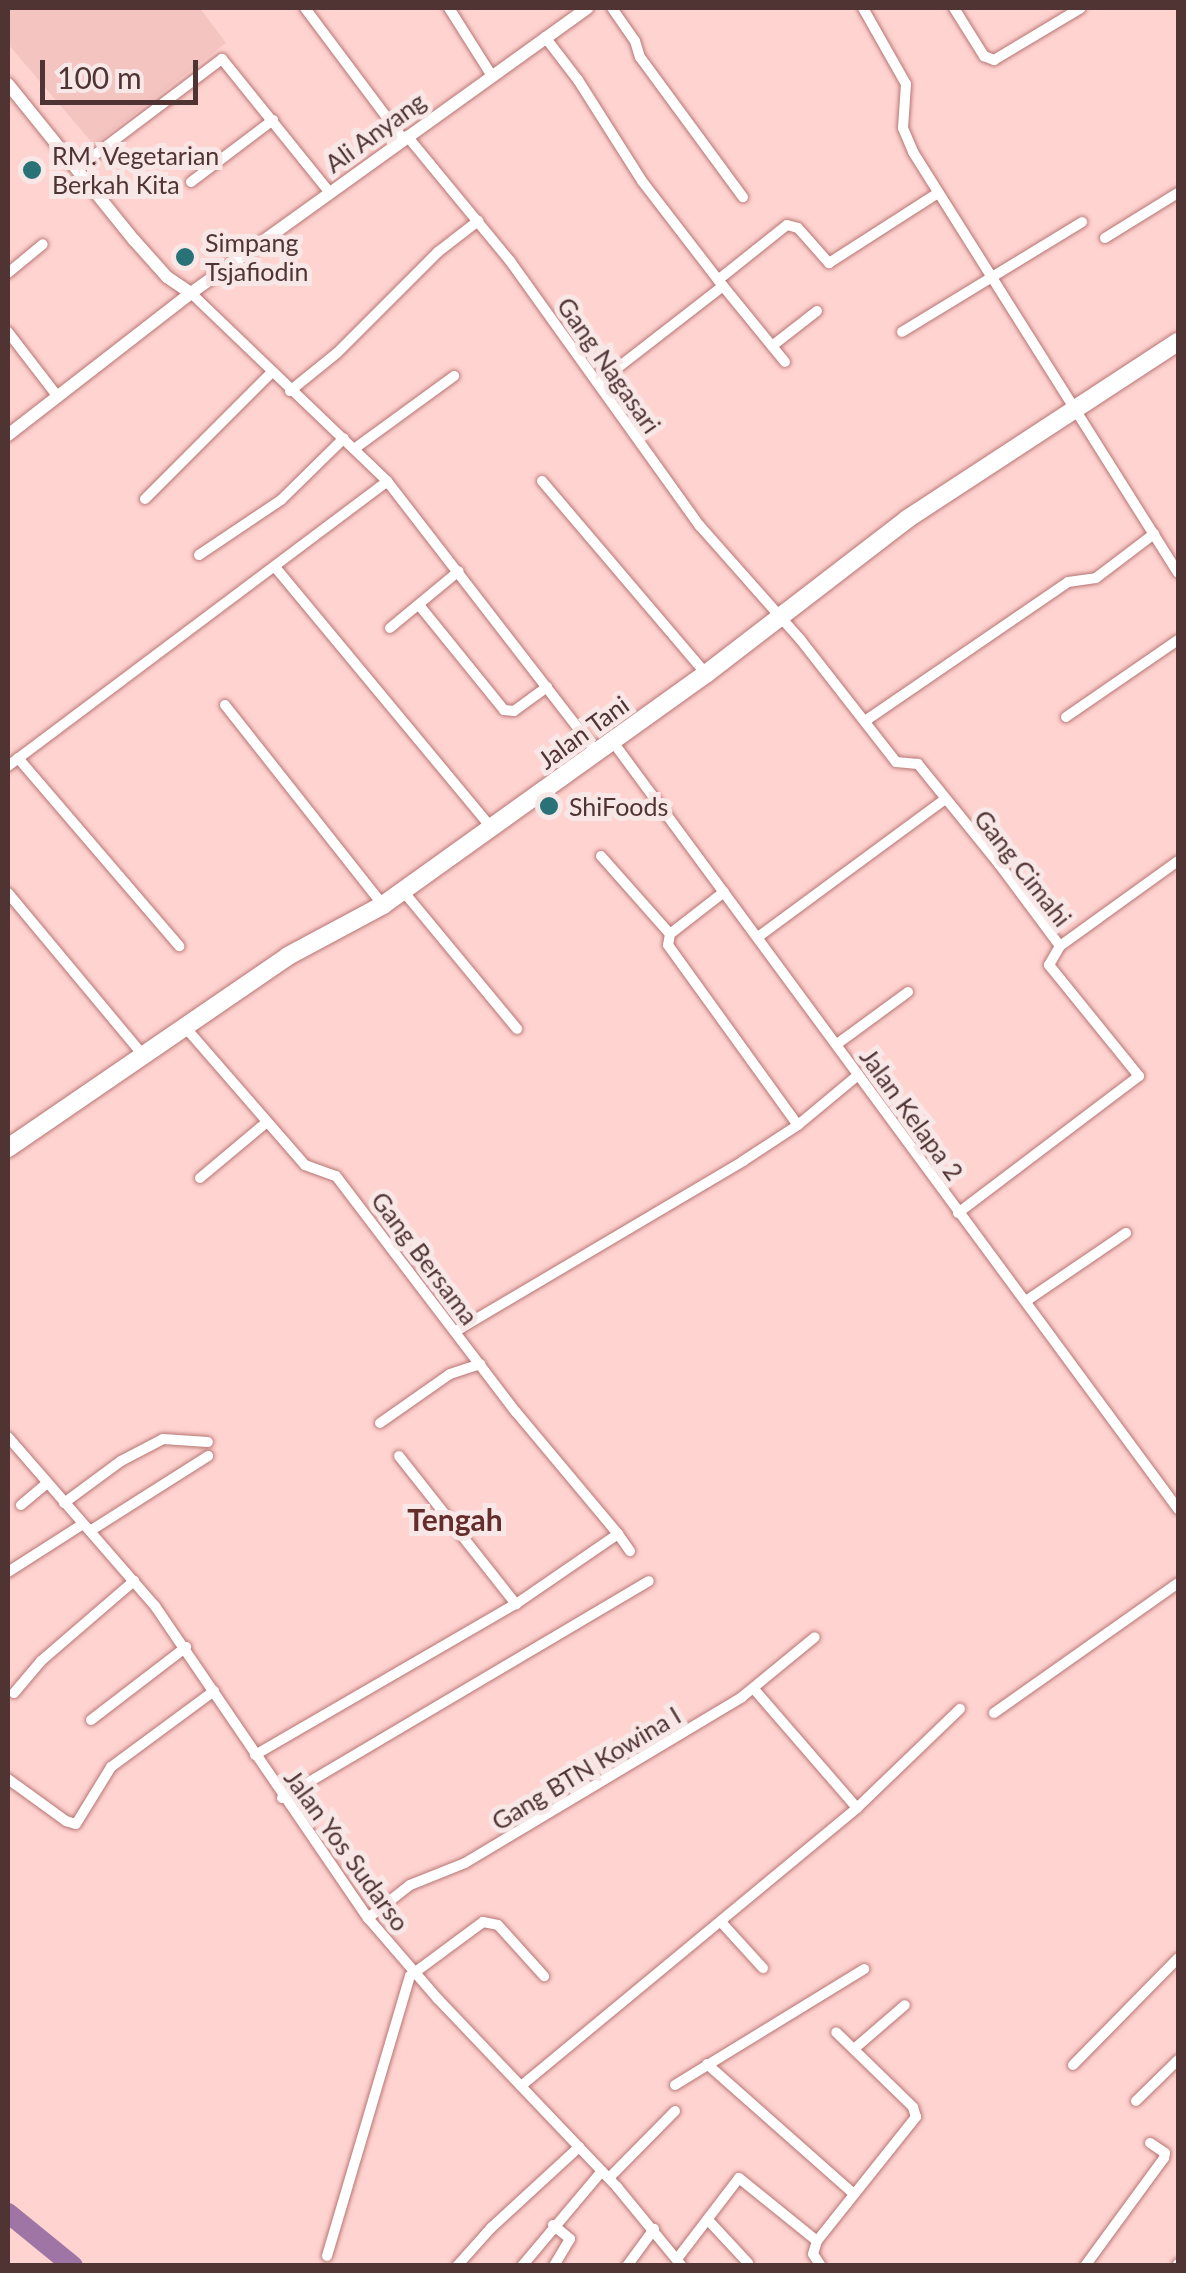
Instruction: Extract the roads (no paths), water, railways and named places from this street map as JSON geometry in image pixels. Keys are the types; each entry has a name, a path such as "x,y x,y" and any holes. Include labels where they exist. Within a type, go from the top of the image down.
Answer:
{"highway":[{"name":"Jalan Tani","path":"8,1148 288,956 383,905 706,674 907,520 1072,408 1178,342"}],"street":[{"name":"Gang Nagasari","path":"305,8 405,137 478,221 700,526 780,616"},
{"path":"449,8 492,76"},
{"name":"Ali Anyang","path":"8,435 191,294 587,8"},
{"path":"612,8 635,41 640,57 743,197"},
{"path":"863,8 900,69 907,94 904,135 988,277 1178,573"},
{"path":"954,8 984,56 994,60 1081,8"},
{"path":"545,37 578,80 642,181 785,362"},
{"path":"76,168 222,59 330,194"},
{"path":"8,84 167,278 191,294 387,481 597,754"},
{"path":"191,182 272,120"},
{"path":"598,383 787,225 798,228 829,264 938,193"},
{"path":"1105,238 1178,193"},
{"path":"290,390 337,353 438,252 478,221"},
{"path":"902,332 1082,222"},
{"path":"8,273 43,244"},
{"path":"772,346 818,311"},
{"path":"8,332 58,397"},
{"path":"145,499 272,372"},
{"path":"354,448 454,376"},
{"path":"199,555 281,500 344,438"},
{"path":"8,766 387,481"},
{"path":"542,481 706,674"},
{"path":"865,721 1068,582 1096,578 1154,534"},
{"path":"274,567 492,828"},
{"path":"390,628 459,571"},
{"path":"419,604 504,710 514,711 547,687"},
{"name":"Gang Cimahi","path":"780,616 896,762 918,764 1060,946 1050,965 1139,1076 958,1212"},
{"path":"1066,717 1178,640"},
{"path":"225,706 383,905"},
{"name":"Jalan Kelapa 2","path":"613,742 1178,1508"},
{"path":"18,758 179,946"},
{"path":"758,938 944,800"},
{"path":"601,856 670,934 672,952 798,1125"},
{"path":"1060,946 1178,861"},
{"path":"403,891 517,1029"},
{"path":"670,934 724,892"},
{"path":"8,893 144,1056"},
{"path":"836,1044 908,992"},
{"name":"Gang Bersama","path":"185,1027 305,1165 336,1176 630,1551"},
{"path":"456,1331 798,1125 858,1075"},
{"path":"200,1178 267,1122"},
{"path":"1026,1302 1126,1233"},
{"path":"380,1423 450,1374 480,1364"},
{"name":"Jalan Yos Sudarso","path":"8,1436 134,1580 186,1648 282,1798 368,1918 413,1972 606,2175 679,2262"},
{"path":"64,1503 131,1455 163,1440 208,1442"},
{"path":"8,1572 208,1456"},
{"path":"399,1456 516,1604"},
{"path":"21,1505 48,1483"},
{"path":"255,1756 516,1604 618,1534"},
{"path":"14,1693 60,1642 134,1580"},
{"path":"282,1798 649,1581"},
{"path":"994,1713 1178,1582"},
{"name":"Gang BTN Kowina I","path":"368,1918 410,1885 465,1863 754,1689 815,1637"},
{"path":"91,1720 186,1648"},
{"path":"754,1689 857,1808"},
{"path":"8,1780 66,1822 76,1824 118,1760 214,1691"},
{"path":"522,2086 857,1808 960,1708"},
{"path":"326,2256 413,1972 483,1922 498,1925 544,1976"},
{"path":"722,1923 762,1968"},
{"path":"1073,2065 1178,1958"},
{"path":"675,2085 864,1969"},
{"path":"854,2049 905,2004"},
{"path":"821,2266 813,2254 816,2241 916,2117 913,2107 836,2032"},
{"path":"1136,2101 1178,2060"},
{"path":"707,2064 854,2194"},
{"path":"522,2266 553,2225 675,2111"},
{"path":"1085,2266 1164,2158 1165,2153 1150,2143"},
{"path":"457,2266 491,2228 579,2147"},
{"path":"679,2262 741,2177 816,2241"},
{"path":"708,2220 748,2263"},
{"path":"553,2225 570,2239 554,2266"},
{"path":"628,2266 654,2229"}],"waterway":[{"path":"8,2213 73,2266"}],"place":[{"name":"RM. Vegetarian Berkah Kita","path":"32,170"},
{"name":"Simpang Tsjafiodin","path":"185,257"},
{"name":"ShiFoods","path":"549,806"}],"district":[{"name":"Tengah","path":"455,1519"}]}
